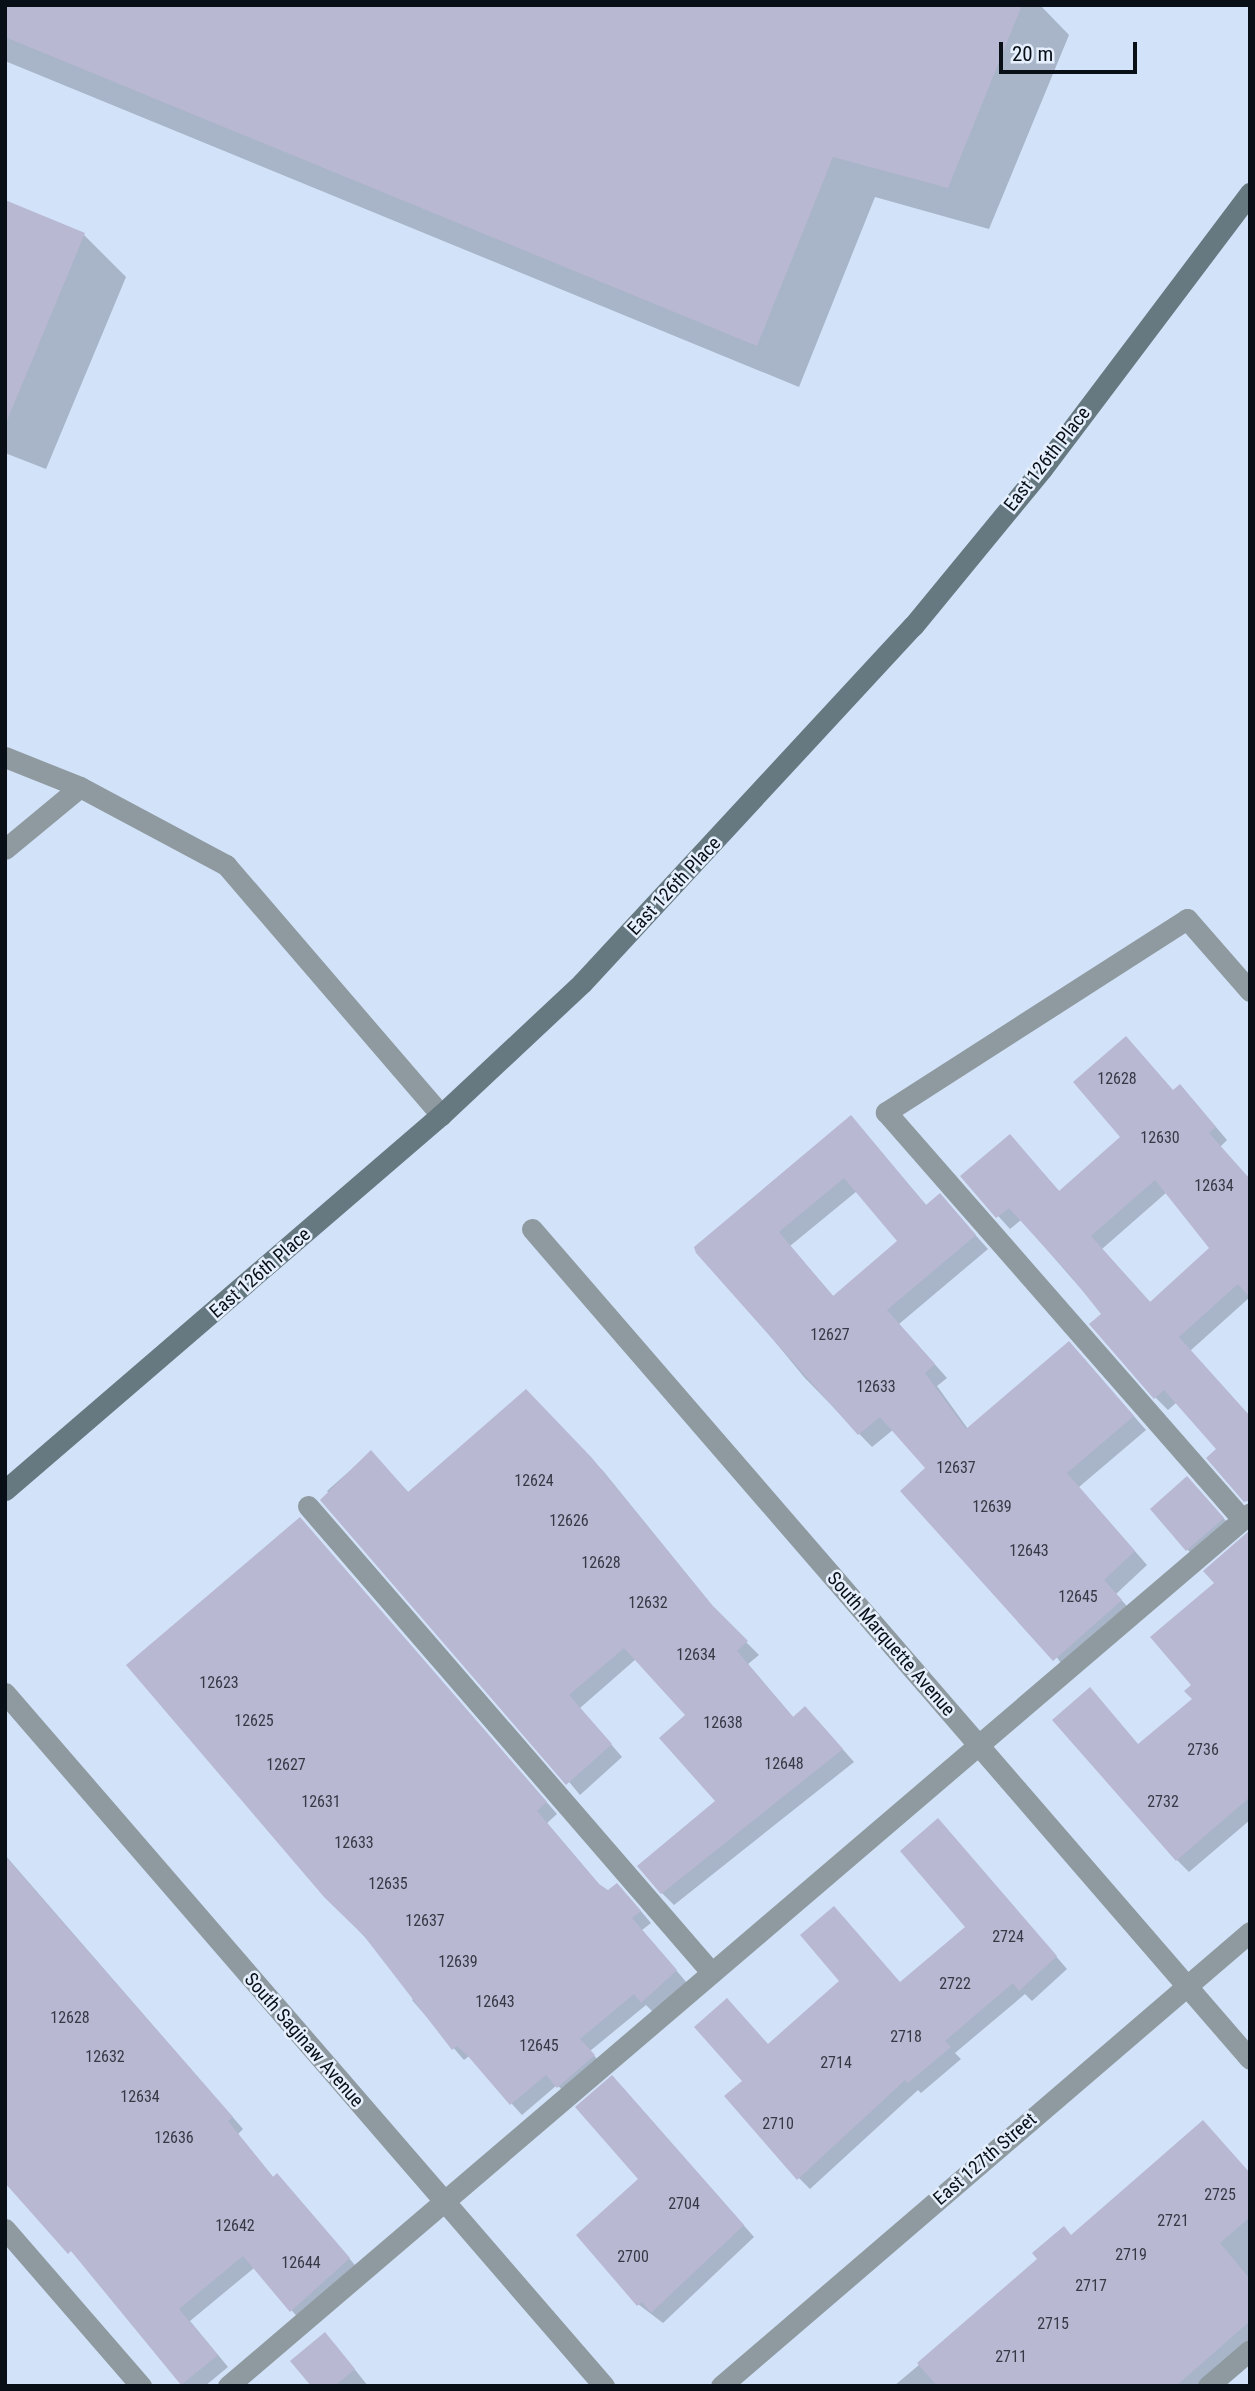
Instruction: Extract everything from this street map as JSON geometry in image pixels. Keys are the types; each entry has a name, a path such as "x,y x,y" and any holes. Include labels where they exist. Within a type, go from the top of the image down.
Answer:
{"street":[{"name":"East 126th Place","path":"5,1490 442,1115 582,983 913,626 1042,469 1250,193"},
{"path":"5,757 80,787 226,865 442,1115"},
{"path":"5,849 80,787"},
{"path":"229,2386 1246,1516 886,1112 1187,919 1250,991"},
{"name":"South Marquette Avenue","path":"532,1229 1250,2059"},
{"path":"309,1506 712,1973"},
{"name":"South Saginaw Avenue","path":"5,1693 604,2386"},
{"name":"East 127th Street","path":"721,2386 1250,1932"},
{"path":"5,2229 141,2386"},
{"path":"1209,2386 1250,2350"}],"building":[{"path":"5,5 1022,5 948,188 833,157 757,346 5,37"},
{"path":"5,200 85,233 6,423 5,423"},
{"path":"1126,1036 1173,1090 1180,1084 1216,1127 1209,1133 1250,1179 1250,1298 1238,1284 1179,1337 1250,1416 1250,1500 1244,1502 1206,1458 1216,1449 1164,1390 1154,1399 1089,1324 1101,1314 1070,1275 1009,1208 996,1218 960,1176 1010,1134 1059,1191 1120,1137 1073,1082","holes":["1155,1180 1209,1248 1150,1302 1091,1236"]},
{"path":"851,1115 926,1205 940,1193 976,1235 887,1310 935,1364 925,1373 966,1429 1069,1341 1134,1416 1067,1473 1135,1551 1104,1580 1122,1600 1053,1661 900,1491 925,1468 880,1417 858,1435 696,1253 694,1247","holes":["844,1178 897,1241 833,1296 779,1232"]},
{"path":"526,1389 592,1458 712,1605 748,1641 737,1651 793,1717 805,1706 843,1749 661,1894 637,1866 715,1801 659,1738 685,1715 624,1648 569,1695 612,1744 566,1785 320,1500 371,1450 408,1492"},
{"path":"1187,1476 1224,1518 1186,1551 1150,1509"},
{"path":"300,1517 547,1802 537,1811 599,1884 608,1890 617,1883 641,1911 632,1918 677,1970 641,2003 634,1994 580,2039 595,2055 557,2088 546,2075 510,2105 467,2055 457,2046 452,2050 364,1936 324,1897 126,1665"},
{"path":"1250,1530 1250,1797 1176,1861 1052,1720 1090,1687 1138,1744 1192,1699 1184,1691 1191,1685 1150,1637 1214,1583 1203,1571"},
{"path":"938,1818 1057,1956 1019,1991 1013,1983 945,2041 951,2047 908,2083 905,2080 797,2180 724,2096 742,2081 694,2027 727,1998 768,2044 839,1981 800,1935 834,1906 900,1982 965,1927 900,1851"},
{"path":"5,1856 233,2117 228,2121 273,2177 277,2173 350,2258 290,2312 243,2256 179,2309 218,2355 181,2385 71,2251 68,2254 5,2183"},
{"path":"612,2075 744,2225 651,2313 642,2302 637,2306 576,2235 638,2179 575,2107"},
{"path":"1203,2120 1250,2173 1250,2217 1220,2243 1250,2279 1250,2321 1176,2386 937,2386 917,2363 1037,2259 1032,2253 1064,2226 1071,2235"},
{"path":"325,2332 355,2369 335,2386 311,2386 290,2361"}]}
